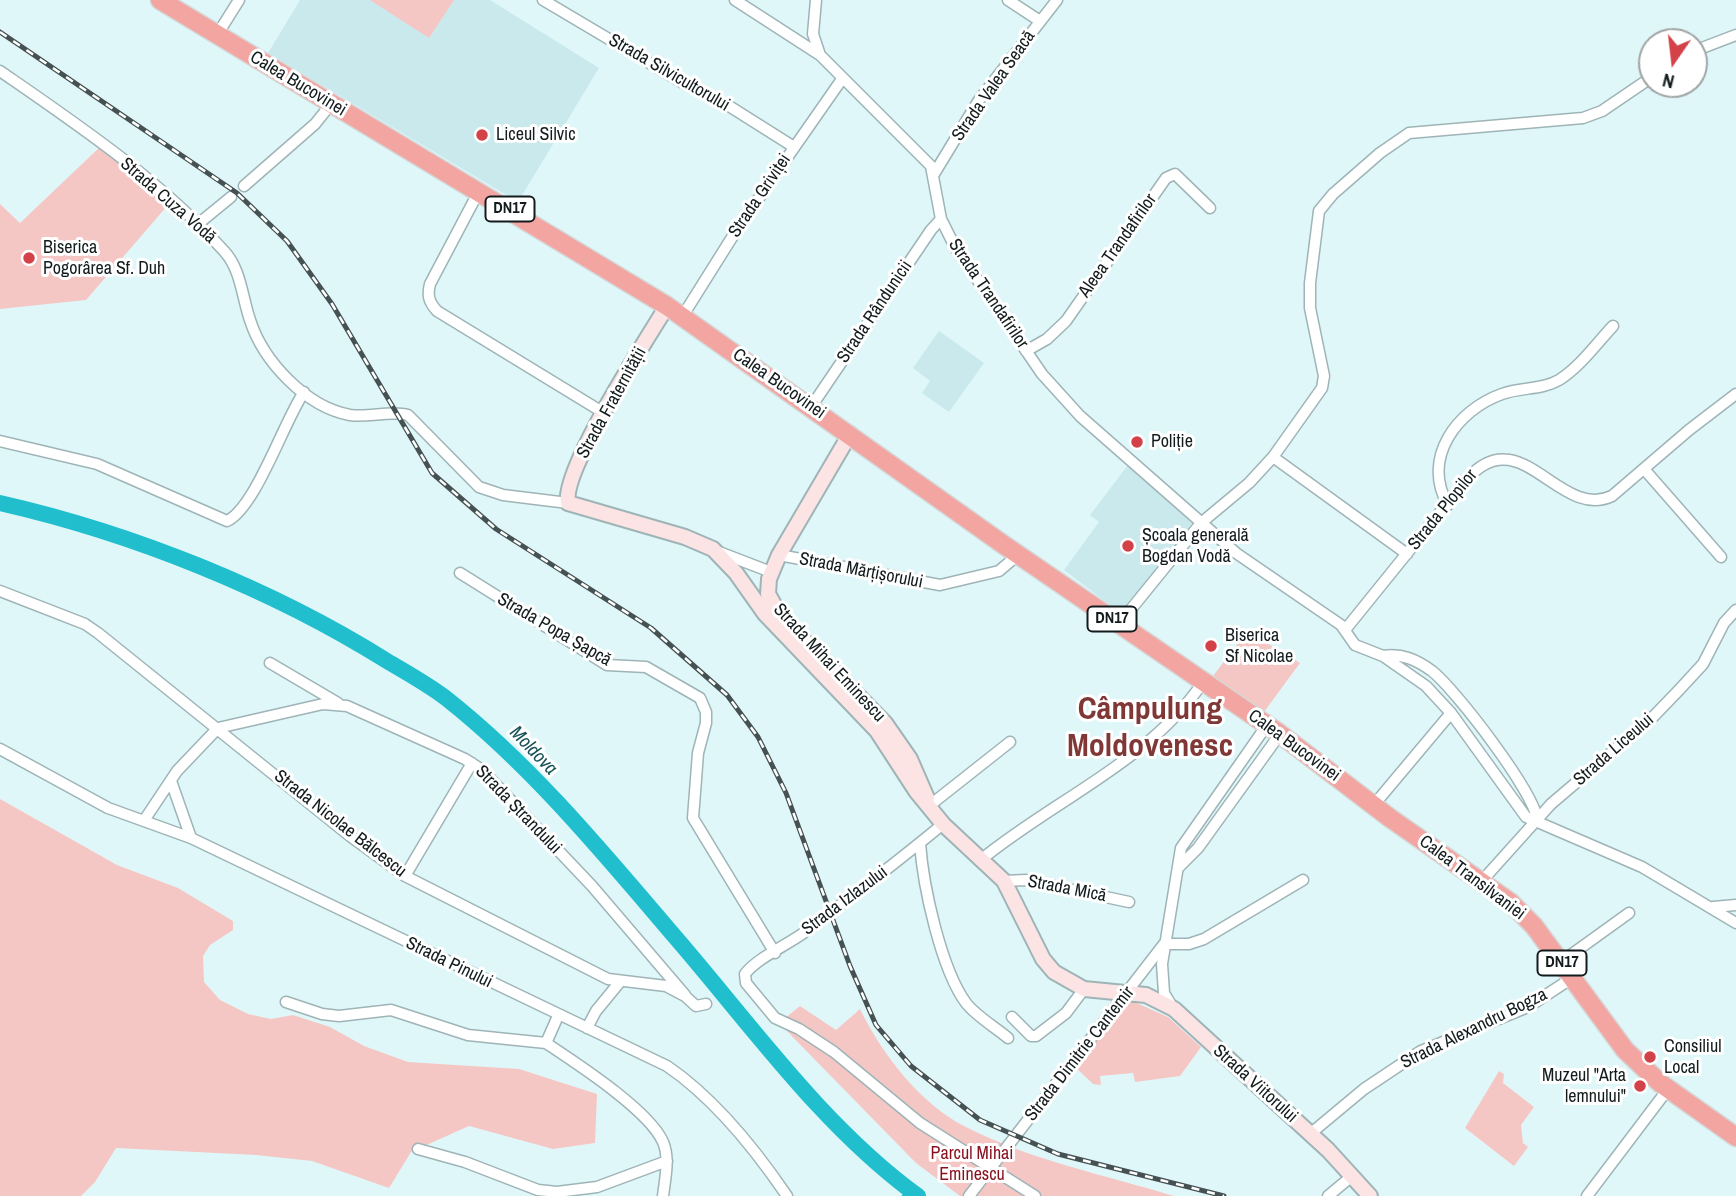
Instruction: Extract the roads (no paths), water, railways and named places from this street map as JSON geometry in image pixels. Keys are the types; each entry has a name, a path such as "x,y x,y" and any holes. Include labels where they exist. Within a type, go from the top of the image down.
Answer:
{"highway":[{"name":"Calea Bucovinei","path":"160,0 675,311 1018,554 1273,729 1373,806"},
{"name":"Calea Transilvaniei","path":"1373,806 1481,881 1526,917 1625,1050 1668,1089 1736,1137"}],"street":[{"path":"217,35 239,0"},
{"name":"Strada Silvicultorului","path":"543,0 683,83 729,106 794,147"},
{"path":"735,0 820,55 931,166 934,174"},
{"path":"816,0 813,34 820,55"},
{"path":"1009,0 1040,21"},
{"name":"Strada Valea Seacă","path":"934,174 979,100 1057,0"},
{"path":"1708,46 1736,35"},
{"name":"Strada Cuza Vodă","path":"0,71 102,143 198,223 233,263 250,321 271,360 304,392 330,408 348,415 376,417 396,414"},
{"name":"Strada Griviței","path":"675,311 842,79"},
{"path":"1119,624 1201,523 1249,483 1273,457 1324,382 1310,307 1310,284 1320,211 1333,194 1380,153 1409,133 1583,118 1597,114 1638,86"},
{"path":"244,186 315,124 331,104"},
{"name":"Strada Trandafirilor","path":"934,174 941,219 962,259 1055,390 1080,416 1201,523 1269,579 1345,630 1355,645 1383,656"},
{"name":"Aleea Trandafirilor","path":"1026,351 1047,339 1066,321 1166,178 1175,174 1210,208"},
{"path":"479,191 430,284 427,294 430,304 437,312 604,413"},
{"path":"198,223 231,197"},
{"name":"Strada Rândunicii","path":"811,407 941,219"},
{"name":"Strada Fraternității","path":"568,503 567,487 604,413 675,311"},
{"path":"1447,505 1439,479 1439,460 1445,440 1460,421 1476,407 1502,394 1545,386 1562,378 1613,326"},
{"path":"0,442 97,464 227,521 241,508 261,476 304,392"},
{"name":"Strada Plopilor","path":"1345,630 1476,468 1497,458 1517,462 1594,501 1612,496 1736,394"},
{"name":"Strada Mihai Eminescu","path":"396,414 408,415 416,422 479,487 503,495 568,503 685,537 771,572 768,594 775,611 885,723 910,759 924,786 929,806"},
{"path":"771,572 850,434"},
{"path":"1273,457 1407,554"},
{"path":"1644,469 1721,557"},
{"name":"Strada Mihai Eminescu","path":"713,549 736,573 772,623 877,731 916,792 943,824 1004,881 1043,959 1061,978 1084,989 1127,993"},
{"name":"Strada Mărțișorului","path":"779,555 940,586 999,571 1018,554"},
{"name":"Strada Popa Șapcă","path":"460,573 607,665 646,667 700,698 706,712 706,723 698,753 693,818 775,953"},
{"name":"Strada Nicolae Bălcescu","path":"0,591 85,624 350,836 405,876 579,966 619,983 650,983 685,996 696,1006 706,1004"},
{"name":"Strada Liceului","path":"1481,881 1537,819 1653,718 1703,664 1724,623 1736,610"},
{"path":"1383,656 1396,654 1422,664 1456,695 1534,808 1537,819"},
{"path":"1383,656 1418,678 1451,713 1522,814 1537,819 1564,836 1642,867 1736,923"},
{"name":"Strada Ștrandului","path":"270,663 338,704 472,763 502,789 592,886 685,996"},
{"path":"982,859 1128,756 1179,712 1203,682"},
{"path":"145,819 171,781 218,728 338,704"},
{"path":"1373,806 1451,713"},
{"path":"1177,869 1198,848 1273,729"},
{"name":"Strada Dimitrie Cantemir","path":"1174,1009 1164,993 1162,982 1164,944 1177,869 1186,839 1273,729"},
{"path":"929,806 1010,742"},
{"name":"Strada Pinului","path":"0,749 108,808 145,819 191,838 587,1028 683,1077 743,1138 787,1196"},
{"path":"405,876 472,763"},
{"path":"171,781 191,838"},
{"name":"Strada Izlazului","path":"943,824 775,953 756,963 745,974 746,983 775,1017 834,1052 920,1123 993,1167"},
{"path":"920,843 925,882 948,967 970,1007 1008,1038"},
{"name":"Strada Mică","path":"1004,881 1026,880 1129,902"},
{"path":"1164,944 1189,944 1204,939 1303,880"},
{"path":"1709,907 1736,905"},
{"path":"1561,962 1629,913"},
{"name":"Strada Dimitrie Cantemir","path":"969,1196 1164,944"},
{"name":"Strada Alexandru Bogza","path":"1310,1134 1364,1089 1421,1051 1528,1007 1572,978"},
{"path":"587,1028 596,1011 619,983"},
{"path":"1012,1017 1031,1036 1037,1036 1066,1013 1084,989"},
{"name":"Strada Viitorului","path":"1127,993 1155,998 1174,1009 1310,1134 1370,1196"},
{"path":"286,1002 321,1014 339,1016 391,1010 468,1035 546,1043 602,1082 651,1125 663,1141 667,1161 663,1196"},
{"path":"546,1043 558,1016"},
{"path":"1587,1196 1668,1089"},
{"path":"418,1149 465,1162 538,1190 557,1192 597,1187 667,1161"},
{"path":"993,1167 1035,1196"},
{"path":"1328,1196 1352,1176"}],"waterway":[{"name":"Moldova","path":"0,503 100,530 200,566 249,587 343,635 447,699 509,753 567,813 820,1107 883,1169 918,1196"},
{"path":"903,1196 909,1189"}],"railway":[{"path":"0,32 237,193 287,241 332,304 432,473 496,529 651,628 727,695 758,737 786,793 850,966 876,1025 911,1066 980,1120 1058,1154 1224,1196"}],"place":[{"name":"Liceul Silvic","path":"482,135"},
{"name":"Biserica Pogorârea Sf. Duh","path":"29,258"},
{"name":"Poliție","path":"1137,442"},
{"name":"Școala generală Bogdan Vodă","path":"1128,546"},
{"name":"Biserica Sf Nicolae","path":"1211,646"},
{"name":"Consiliul Local","path":"1650,1057"},
{"name":"Muzeul \"Arta lemnului\"","path":"1640,1086"}],"district":[{"name":"Câmpulung Moldovenesc","path":"1150,728"}],"park label":[{"name":"Parcul Mihai Eminescu","path":"972,1164"}]}
